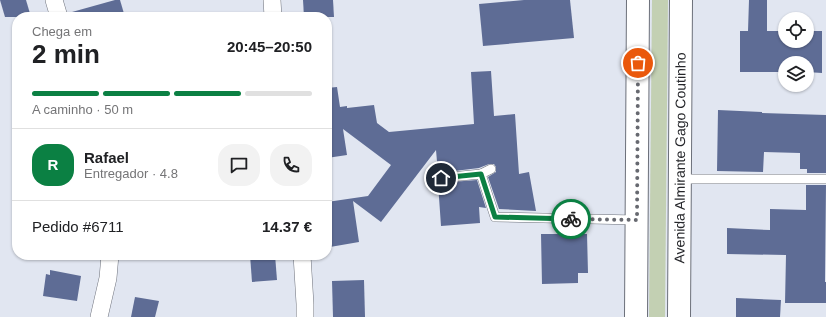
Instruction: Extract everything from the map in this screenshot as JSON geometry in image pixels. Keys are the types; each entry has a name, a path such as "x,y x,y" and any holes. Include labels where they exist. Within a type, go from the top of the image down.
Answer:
{"main road":[{"path":"636,317 638,0"},
{"name":"Avenida Almirante Gago Coutinho","path":"679,317 681,0"}],"street":[{"path":"54,0 58,12"},
{"path":"272,0 273,12"},
{"path":"99,317 108,278 110,260"},
{"path":"302,260 305,317"}],"lane":[{"path":"441,178 481,174 491,169"},
{"path":"481,174 495,217 637,220"},
{"path":"680,179 826,179"}],"green space":[{"path":"652,0 668,0 665,317 649,317"}],"building":[{"path":"0,0 26,0 30,12 12,12 12,17 5,17"},
{"path":"115,0 120,0 124,12 72,12"},
{"path":"303,0 333,0 334,17 332,17 332,12 304,12"},
{"path":"524,0 570,0 574,38 483,46 479,4"},
{"path":"749,0 767,0 767,31 778,31 778,48 814,48 814,31 822,31 822,73 814,72 814,56 778,56 778,72 740,72 740,31 748,31"},
{"path":"491,71 494,116 515,114 519,174 529,172 536,211 499,209 488,177 496,172 496,167 494,164 489,164 479,168 438,173 436,150 381,222 353,201 359,242 332,247 332,201 368,196 391,165 343,129 347,155 332,157 332,88 337,87 340,107 347,106 347,108 374,105 377,123 389,132 474,124 471,72"},
{"path":"718,110 826,115 826,173 807,173 807,169 800,169 800,153 764,152 763,172 717,171"},
{"path":"477,180 486,208 479,207 480,223 441,226 438,183"},
{"path":"806,185 826,185 826,303 785,303 786,255 727,254 727,228 770,230 770,209 806,210"},
{"path":"541,234 587,234 588,273 578,273 578,283 542,284"},
{"path":"250,260 275,260 277,280 252,282"},
{"path":"50,270 81,276 77,301 43,296 46,274 50,275"},
{"path":"364,280 365,317 333,317 332,281"},
{"path":"135,297 159,301 155,317 131,317"},
{"path":"736,298 781,300 780,317 736,317"}],"way so far":[{"path":"571,219 637,220 638,63"}],"route":[{"path":"441,178 481,174 495,217 571,219"}]}
